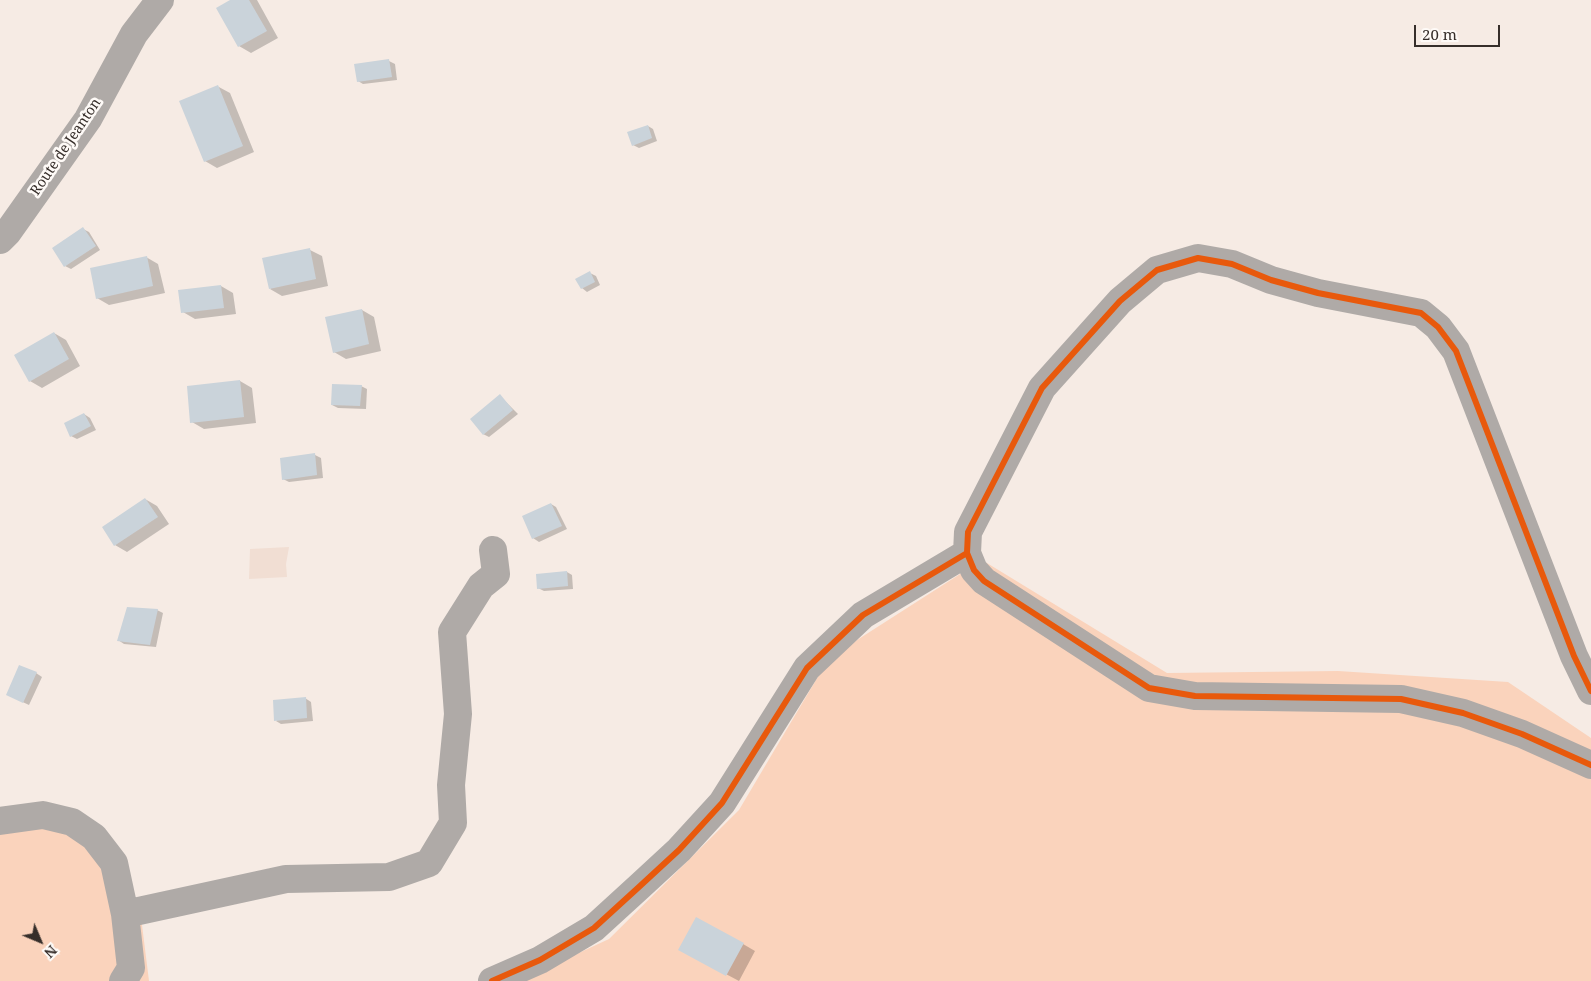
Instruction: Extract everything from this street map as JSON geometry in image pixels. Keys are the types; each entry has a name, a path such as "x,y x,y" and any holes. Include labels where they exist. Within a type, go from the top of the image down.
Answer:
{"street":[{"name":"Route de Jeanton","path":"0,240 8,232 88,119 134,34 160,0"},
{"path":"1591,691 1574,656 1456,351 1438,327 1420,314 1318,293 1271,280 1232,264 1198,258 1157,270 1120,301 1042,388 968,532 967,553 974,570 984,581 1149,688 1196,696 1401,699 1463,713 1522,734 1591,765"},
{"path":"125,914 286,879 388,877 429,862 453,823 451,785 458,714 452,632 481,586 496,574 493,550"},
{"path":"492,981 540,960 594,928 679,850 722,803 807,668 863,615 967,553"},
{"path":"0,821 43,814 72,822 94,837 114,863 125,914 131,968 123,981"}],"shaded area":[{"path":"289,547 286,564 287,577 249,579 250,549"},
{"path":"982,560 1167,673 1338,671 1508,682 1591,738 1591,981 518,981 609,939 739,810 829,658"},
{"path":"45,827 85,841 140,909 149,981 0,981 0,830"}],"building":[{"path":"230,0 249,0 267,31 238,47 216,8"},
{"path":"389,59 392,77 357,82 354,64"},
{"path":"218,85 243,146 204,162 179,101"},
{"path":"648,125 652,138 632,146 627,132"},
{"path":"83,227 96,246 64,267 52,248"},
{"path":"310,248 316,279 269,289 262,258"},
{"path":"147,256 153,286 96,299 90,268"},
{"path":"590,271 595,282 581,289 575,279"},
{"path":"221,285 224,308 181,313 178,290"},
{"path":"362,309 369,344 333,353 325,317"},
{"path":"54,332 69,359 29,382 14,355"},
{"path":"240,380 244,417 190,423 187,386"},
{"path":"332,384 362,385 360,406 331,405"},
{"path":"500,394 513,410 483,435 470,419"},
{"path":"84,413 91,426 70,437 64,423"},
{"path":"315,453 317,475 282,480 280,458"},
{"path":"145,498 158,517 114,546 102,527"},
{"path":"551,503 562,526 532,539 522,516"},
{"path":"567,571 568,586 537,589 536,574"},
{"path":"127,607 158,609 150,645 117,641"},
{"path":"19,665 37,672 23,703 6,695"},
{"path":"306,697 307,718 274,721 273,700"},
{"path":"696,917 744,943 726,976 678,950"}],"cycle path":[{"path":"1591,691 1574,656 1456,351 1438,327 1421,313 1318,293 1271,280 1232,264 1198,258 1157,270 1120,301 1042,388 968,532 967,553 974,570 984,581 1149,688 1195,696 1401,699 1463,713 1522,734 1591,765"},
{"path":"492,981 540,960 594,928 679,850 722,803 807,668 863,615 967,553"}]}
